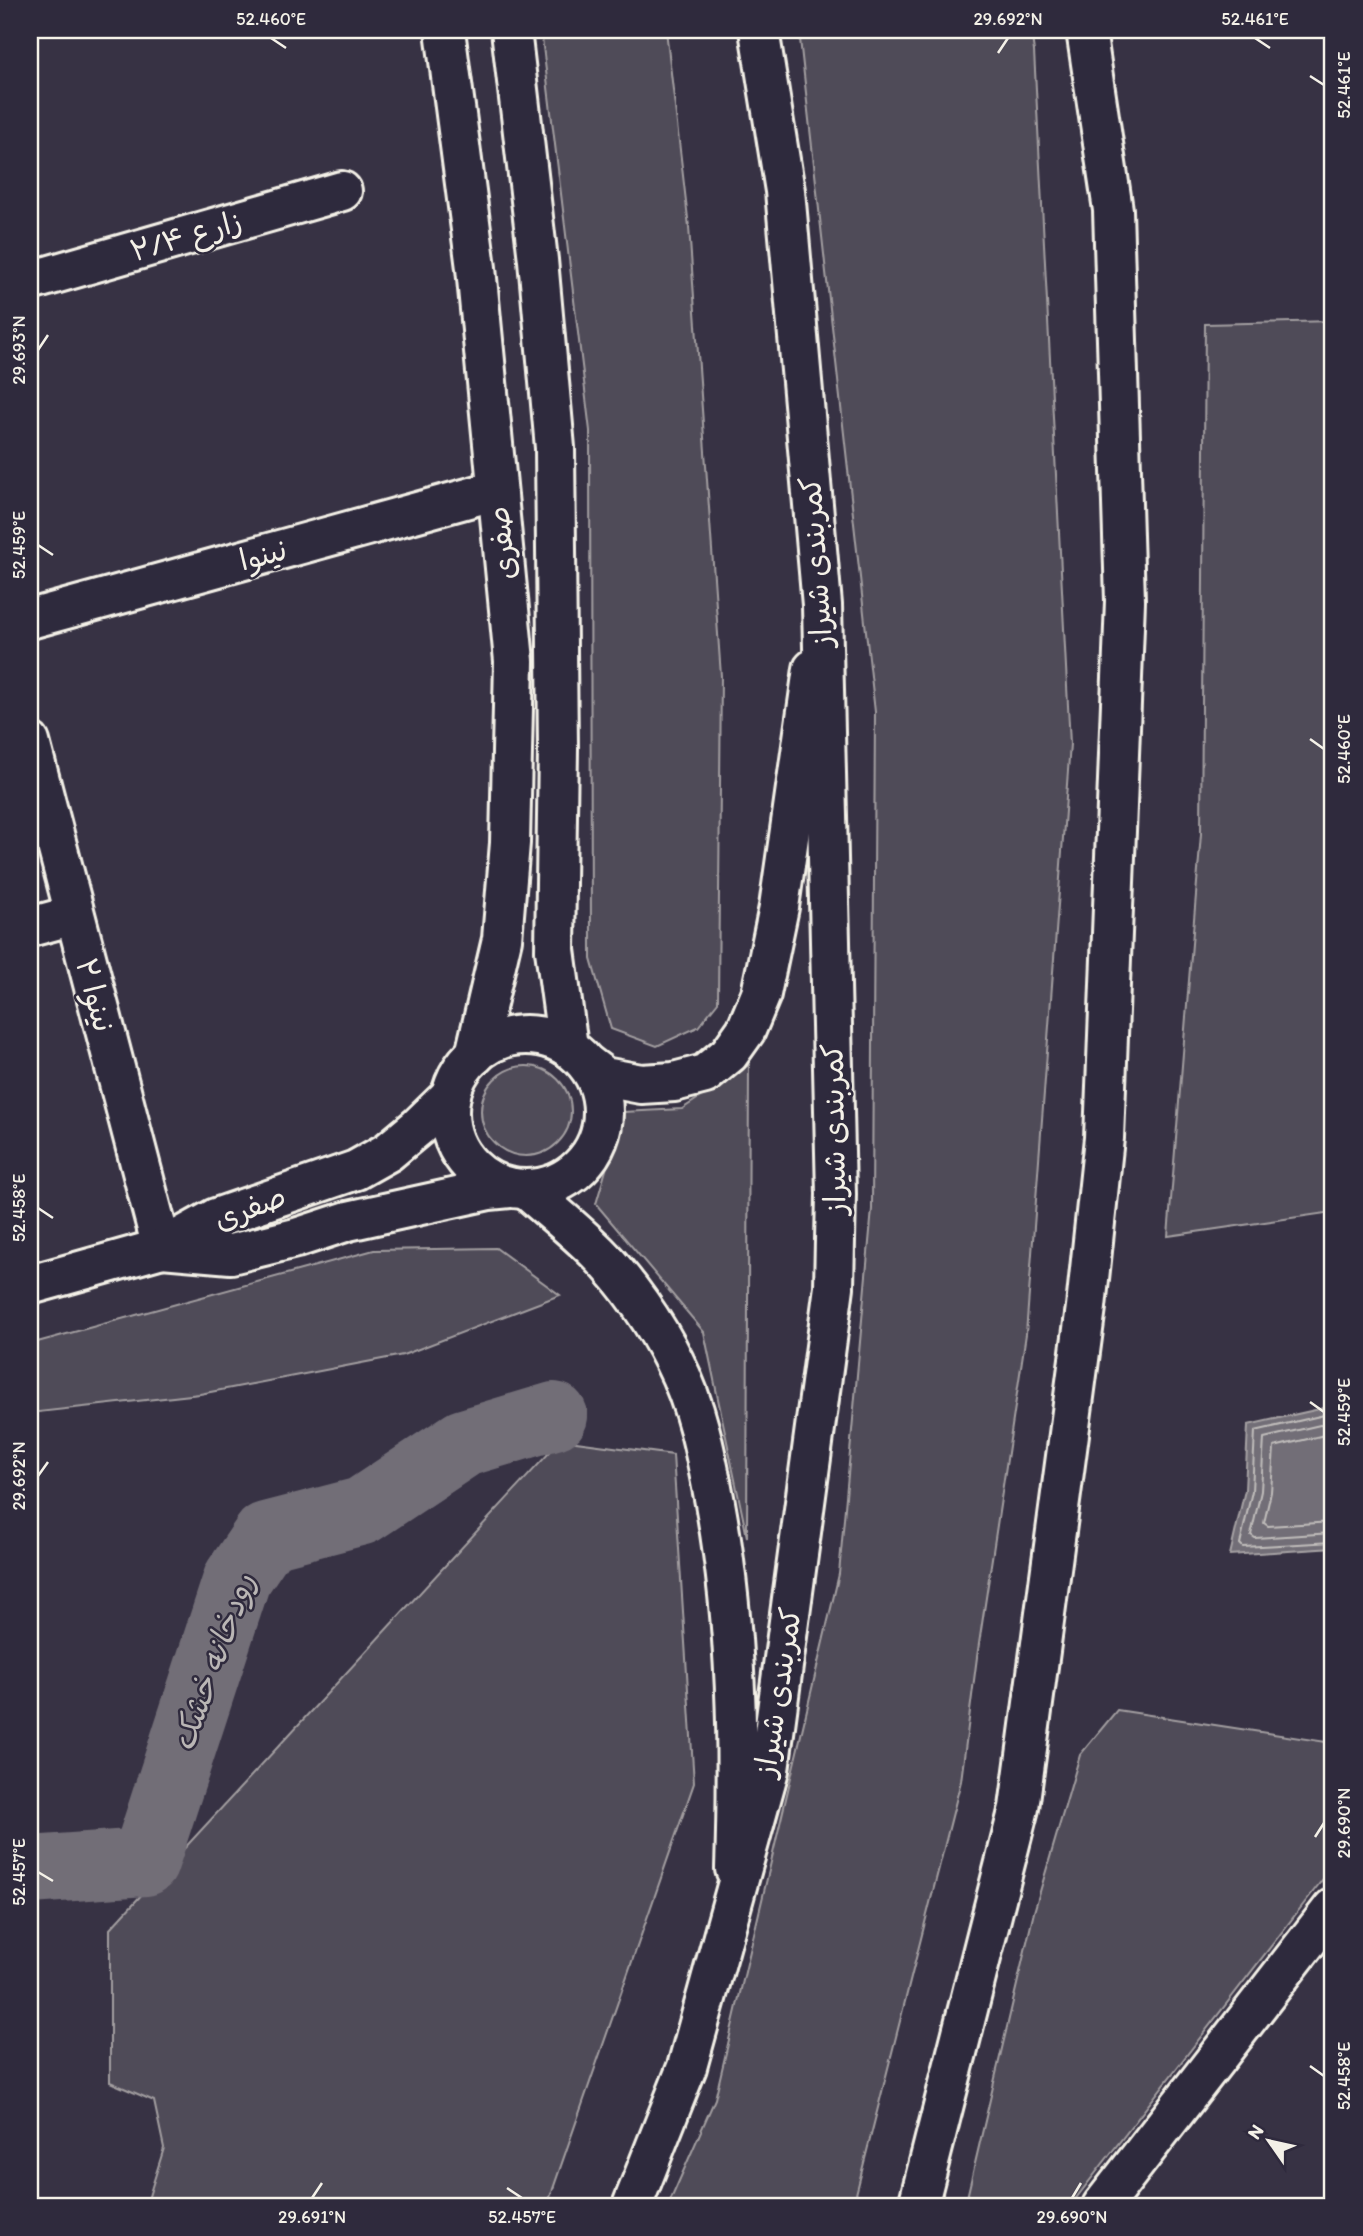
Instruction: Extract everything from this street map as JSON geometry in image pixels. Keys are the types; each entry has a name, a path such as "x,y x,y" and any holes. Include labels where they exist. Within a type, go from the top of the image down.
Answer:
{"main road":[{"name":"صفری","path":"445,30 476,268 514,661 510,843 502,939 475,1055"},
{"path":"162,1248 231,1254 296,1238 348,1221 489,1190 550,1185 572,1174 589,1156 600,1135 604,1110 599,1086 578,1056 555,950 558,749 555,447 538,260 511,30"},
{"name":"کمربندی شیراز","path":"632,2206 687,2067 769,1770 834,1287 836,1194 822,605 785,191 760,30"},
{"path":"918,2206 1019,1808 1086,1307 1104,1138 1125,601 1113,209 1086,30"},
{"name":"۲/۴ زارع","path":"30,281 342,191"},
{"name":"نینوا","path":"30,620 497,490"},
{"path":"733,1902 737,1792 730,1617 720,1531 707,1457 692,1400 673,1359 640,1305 599,1254 518,1188 487,1178 468,1163 455,1143 449,1119 451,1095 459,1073 475,1055 496,1041 520,1035 545,1037 578,1056 604,1077 641,1084 674,1082 705,1074 729,1054 746,1030 761,994 779,907 822,605"},
{"name":"۲ نینوا","path":"30,742 162,1248"},
{"path":"30,926 74,915"},
{"name":"صفری","path":"30,1285 162,1248 216,1218 356,1170 388,1152 451,1095"},
{"path":"1102,2206 1333,1908"}],"shaded area":[{"path":"541,30 666,30 689,227 721,676 718,1002 698,1027 657,1046 611,1029 591,959 590,431"},
{"path":"799,30 1031,30 1070,744 1026,1334 961,1781 853,2206 668,2206 715,2099 839,1574 872,1209 875,712"},
{"path":"1333,321 1333,1212 1168,1236 1201,834 1205,324"},
{"path":"749,1065 747,1537 704,1332 596,1204 623,1112 682,1109"},
{"path":"526,1066 543,1070 558,1079 567,1094 571,1111 567,1128 558,1143 543,1152 526,1156 509,1152 494,1143 485,1128 481,1111 485,1094 494,1079 509,1070"},
{"path":"496,1248 560,1295 403,1355 200,1394 30,1413 30,1344 374,1250"},
{"path":"561,1440 673,1455 694,1783 547,2206 146,2206 164,2148 154,2101 110,2082 110,1929"},
{"path":"1117,1710 1333,1743 1333,1866 1070,2206 965,2206 1034,1912 1080,1755"}],"water":[{"path":"1333,1406 1333,1548 1230,1555 1245,1490 1248,1425"}],"waterway":[{"name":"رودخانه خشک","path":"30,1870 145,1862 237,1579 266,1536 362,1511 464,1443 554,1416"}]}
